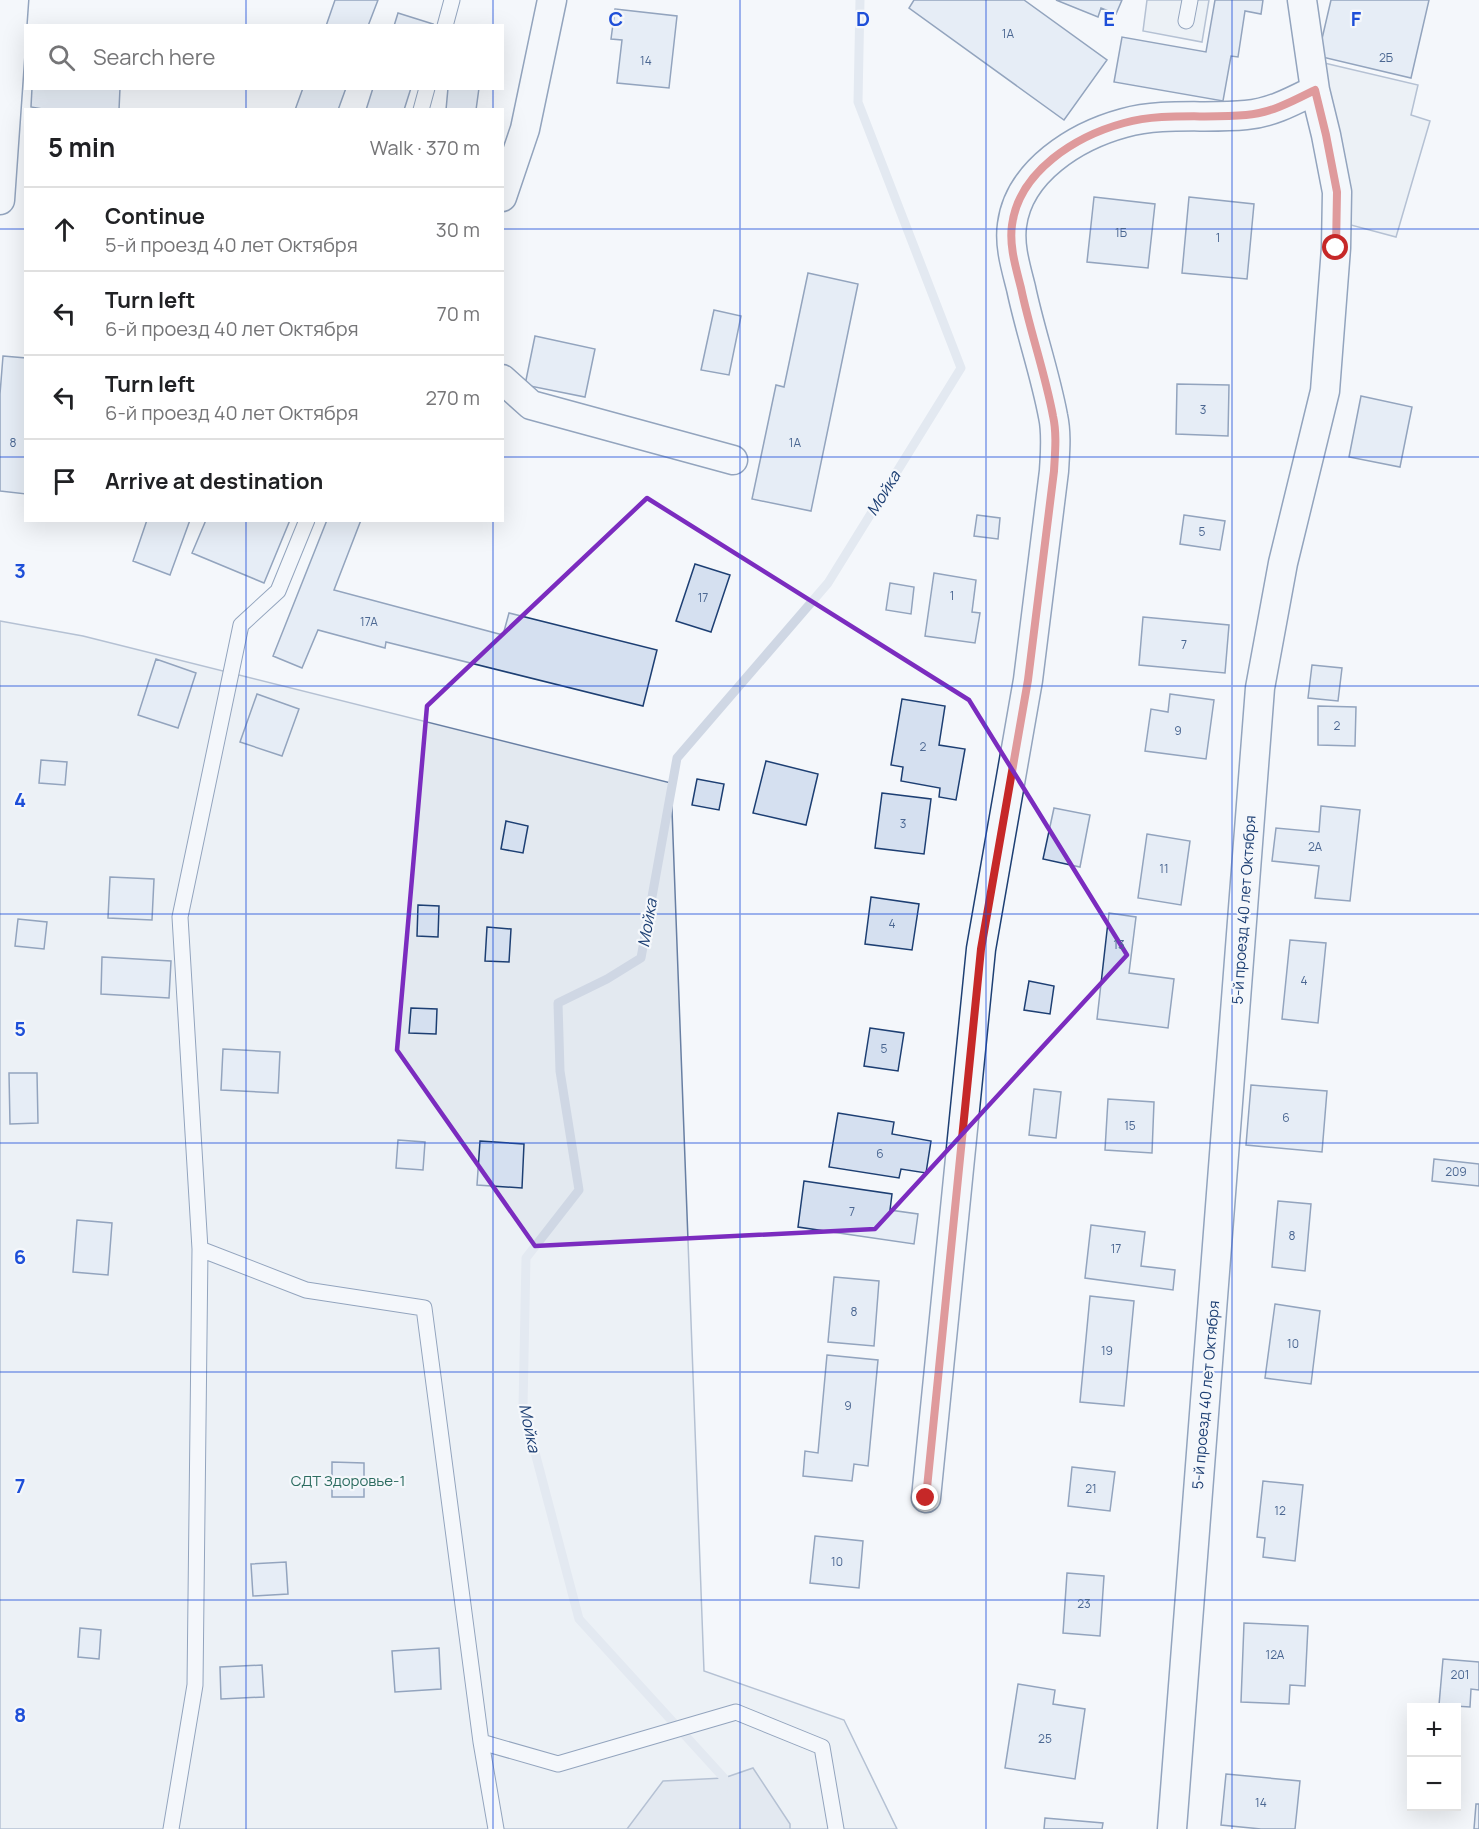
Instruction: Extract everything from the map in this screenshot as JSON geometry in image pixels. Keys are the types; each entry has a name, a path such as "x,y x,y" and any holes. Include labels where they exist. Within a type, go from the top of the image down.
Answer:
{"street":[{"path":"0,200 14,0"},
{"path":"504,191 525,129 552,0"},
{"name":"5-й проезд 40 лет Октября","path":"1172,1829 1260,688 1283,563 1325,391 1328,367 1336,248 1337,192 1315,90 1302,0"},
{"path":"926,1498 981,949 1028,680 1056,445 1053,417 1026,314 1011,241 1012,224 1025,191 1046,164 1059,153 1092,135 1123,123 1149,117 1256,113 1282,106 1315,90"},
{"path":"504,381 531,405 733,460"}],"lane":[{"path":"446,24 452,0"},
{"path":"1186,21 1190,0"},
{"path":"422,108 427,90"},
{"path":"171,1829 195,1685 200,1250 180,917 241,625 278,591 306,522"},
{"path":"200,1250 306,1290 424,1308 482,1742 496,1829"},
{"path":"482,1742 558,1764 736,1712 822,1747 836,1829"}],"highlighted area":[{"path":"647,498 969,700 1127,955 875,1229 535,1246 397,1050 427,706"}],"green space":[{"name":"СДТ Здоровье-1","path":"0,621 83,636 671,783 704,1671 844,1720 897,1829 0,1829"}],"shaded area":[{"path":"1147,0 1209,0 1202,42 1143,31"},
{"path":"1320,62 1418,85 1411,115 1430,121 1396,237 1347,224"},
{"path":"753,1768 790,1824 790,1829 627,1829 663,1781 724,1778"}],"building":[{"path":"335,0 378,0 369,24 327,24"},
{"path":"914,0 1024,0 1107,60 1064,120 909,8"},
{"path":"1056,0 1122,0 1116,14 1101,8 1098,17"},
{"path":"1215,0 1263,0 1261,14 1245,11 1238,57 1231,56 1223,101 1114,82 1122,37 1206,52"},
{"path":"1331,0 1429,0 1411,78 1318,56"},
{"path":"615,9 677,16 669,88 617,83 622,40 611,39"},
{"path":"398,13 433,24 395,24"},
{"path":"32,90 120,90 119,108 31,107"},
{"path":"302,90 345,90 339,108 296,108"},
{"path":"372,90 410,90 405,108 367,108"},
{"path":"448,90 479,90 476,108 446,108"},
{"path":"1094,197 1155,204 1148,268 1087,262"},
{"path":"1189,197 1254,204 1247,279 1182,273"},
{"path":"808,273 858,284 811,511 752,499 776,385 784,387"},
{"path":"714,310 741,316 729,375 701,370"},
{"path":"535,336 595,349 585,397 525,385"},
{"path":"3,356 24,358 24,494 0,491 0,394"},
{"path":"1177,384 1229,385 1228,436 1176,434"},
{"path":"1361,396 1412,407 1400,467 1349,457"},
{"path":"977,515 1000,518 998,539 974,536"},
{"path":"1184,515 1225,521 1220,550 1180,544"},
{"path":"146,522 189,522 170,575 133,561"},
{"path":"205,522 289,522 264,583 192,553"},
{"path":"326,522 360,522 334,590 503,635 509,613 657,650 643,706 386,642 385,648 318,630 302,668 273,656"},
{"path":"695,564 730,575 711,632 676,621"},
{"path":"934,573 976,580 972,612 980,613 975,643 925,636"},
{"path":"890,583 914,587 911,614 886,610"},
{"path":"1143,617 1229,625 1225,673 1139,665"},
{"path":"156,659 196,673 178,728 138,715"},
{"path":"1312,665 1342,668 1338,701 1308,698"},
{"path":"257,694 299,709 282,756 240,742"},
{"path":"1170,694 1214,700 1206,759 1145,751 1151,709 1168,712"},
{"path":"902,699 945,706 939,745 965,749 956,800 939,797 940,788 901,781 903,767 891,765"},
{"path":"1318,706 1356,707 1355,746 1318,745"},
{"path":"41,760 67,762 65,785 39,783"},
{"path":"766,761 818,774 806,825 753,813"},
{"path":"697,779 724,784 719,810 692,805"},
{"path":"882,793 931,799 924,854 875,848"},
{"path":"1321,806 1360,810 1350,901 1315,898 1319,866 1272,861 1276,828 1319,832"},
{"path":"1054,808 1090,815 1080,867 1043,859"},
{"path":"506,821 528,826 523,853 501,849"},
{"path":"1147,834 1190,841 1181,905 1138,898"},
{"path":"110,877 154,879 152,920 108,918"},
{"path":"871,897 919,904 912,950 865,944"},
{"path":"418,905 439,906 438,937 417,936"},
{"path":"1109,913 1136,917 1129,973 1174,979 1168,1028 1097,1019"},
{"path":"18,919 47,922 44,949 15,946"},
{"path":"487,927 511,929 509,962 485,961"},
{"path":"1290,940 1326,943 1318,1023 1282,1019"},
{"path":"102,957 171,961 169,998 101,994"},
{"path":"1029,981 1054,986 1050,1014 1024,1010"},
{"path":"411,1008 437,1009 436,1034 409,1033"},
{"path":"870,1028 904,1033 898,1071 864,1066"},
{"path":"223,1049 280,1052 278,1093 221,1090"},
{"path":"9,1073 37,1073 38,1123 10,1124"},
{"path":"1251,1085 1327,1091 1322,1152 1246,1145"},
{"path":"1034,1089 1061,1092 1056,1138 1029,1135"},
{"path":"1108,1099 1154,1102 1152,1153 1105,1150"},
{"path":"838,1113 894,1122 892,1134 931,1141 926,1173 901,1169 899,1178 829,1167"},
{"path":"398,1140 425,1142 423,1170 396,1168"},
{"path":"480,1141 524,1144 522,1188 477,1185"},
{"path":"1434,1159 1479,1164 1479,1186 1432,1181"},
{"path":"804,1181 892,1194 890,1210 918,1214 914,1244 798,1227"},
{"path":"1278,1201 1311,1204 1305,1271 1272,1267"},
{"path":"77,1220 112,1223 108,1275 73,1272"},
{"path":"1091,1225 1145,1232 1141,1266 1175,1270 1173,1290 1085,1278"},
{"path":"834,1277 879,1281 874,1346 828,1342"},
{"path":"1090,1296 1134,1301 1124,1406 1080,1402"},
{"path":"1275,1304 1320,1311 1311,1384 1265,1378"},
{"path":"827,1355 878,1360 868,1466 854,1464 852,1481 803,1476 805,1451 818,1453"},
{"path":"332,1462 364,1463 364,1497 332,1497"},
{"path":"1072,1467 1115,1472 1110,1511 1068,1506"},
{"path":"1263,1481 1303,1485 1295,1561 1263,1557 1265,1538 1257,1537"},
{"path":"815,1536 863,1541 859,1588 810,1583"},
{"path":"286,1562 288,1594 253,1596 251,1564"},
{"path":"1067,1573 1104,1576 1100,1636 1063,1633"},
{"path":"1244,1623 1308,1626 1305,1686 1290,1685 1289,1704 1241,1702"},
{"path":"80,1628 101,1630 99,1659 78,1657"},
{"path":"439,1648 441,1689 395,1692 392,1651"},
{"path":"1443,1659 1479,1662 1479,1690 1471,1689 1470,1707 1461,1706 1461,1703 1439,1703"},
{"path":"262,1665 264,1697 221,1699 220,1667"},
{"path":"1018,1684 1055,1690 1053,1704 1085,1709 1075,1779 1005,1768"},
{"path":"1226,1774 1300,1781 1295,1829 1261,1829 1221,1825"},
{"path":"1476,1804 1479,1804 1479,1829 1474,1829"},
{"path":"1045,1818 1103,1823 1102,1829 1044,1829"}],"waterway":[{"name":"Мойка","path":"723,1791 724,1778 579,1619 523,1407 526,1258 579,1190 560,1071 558,1003 607,979 641,958 677,758 828,583 961,368 858,102 860,0"}],"route":[{"path":"926,1498 981,949 1028,680 1056,445 1053,417 1026,314 1011,241 1012,224 1017,207 1025,191 1046,164 1059,153 1092,135 1123,123 1149,117 1247,115 1282,106 1315,90 1337,192 1336,248"}]}
